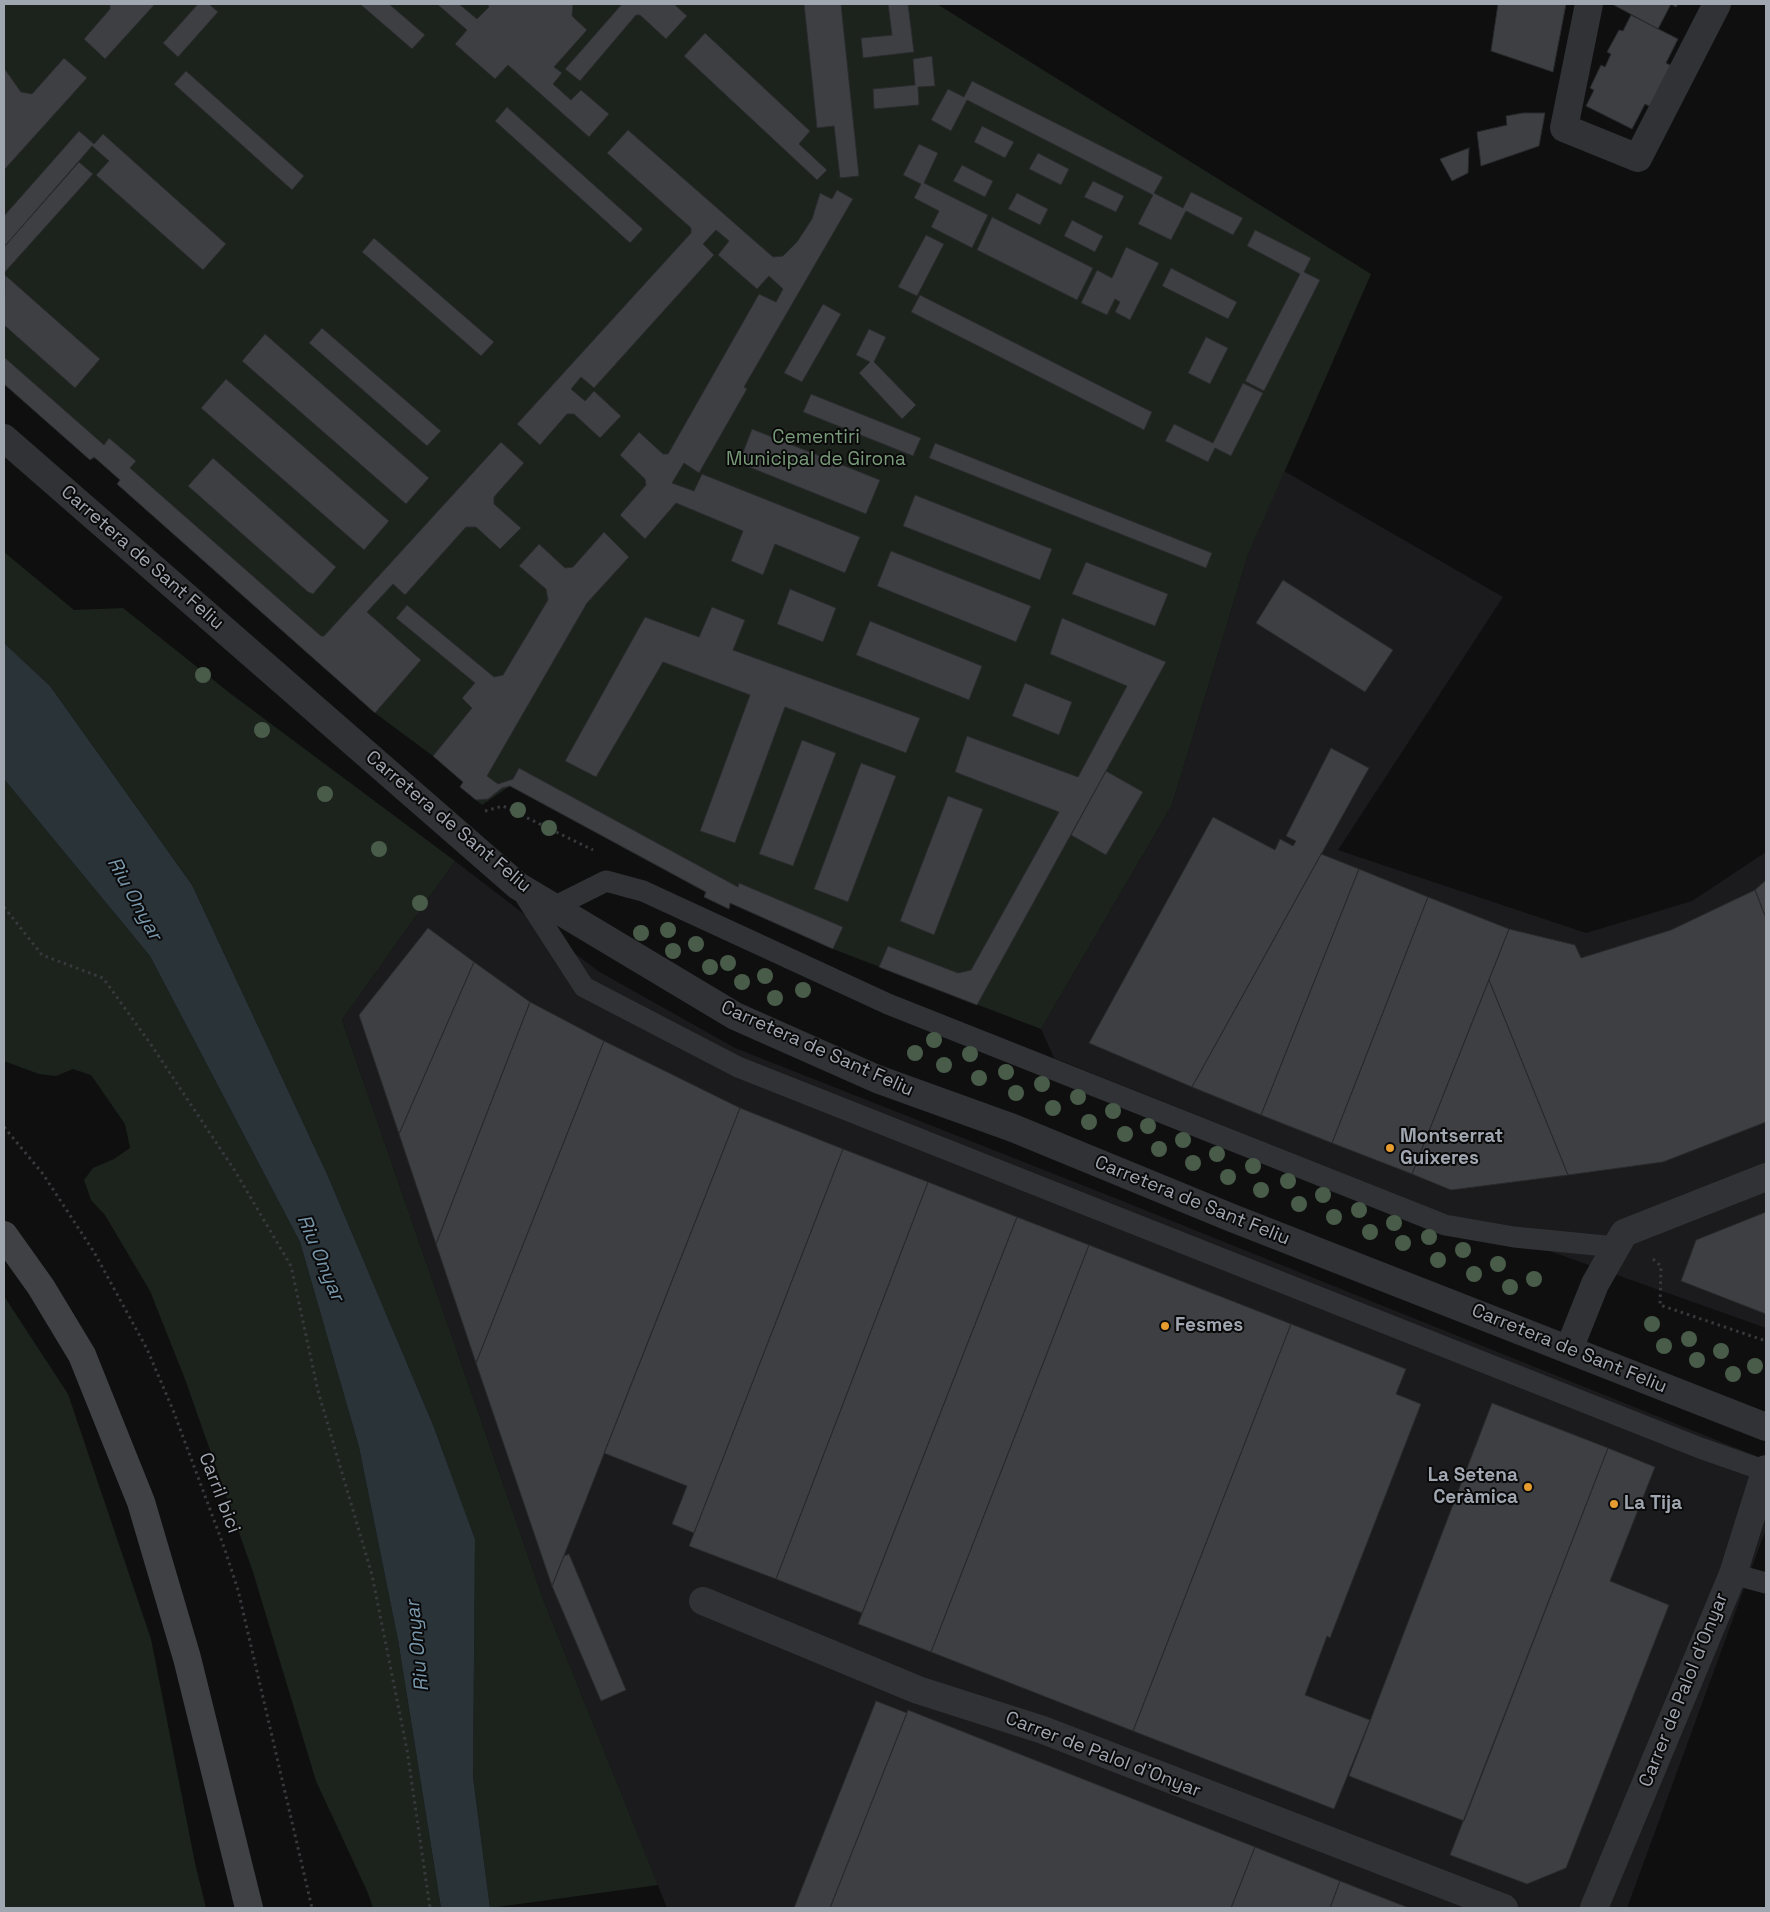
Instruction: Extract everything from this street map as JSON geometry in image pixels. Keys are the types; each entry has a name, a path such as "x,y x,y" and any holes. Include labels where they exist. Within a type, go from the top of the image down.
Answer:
{"main road":[{"path":"4,1235 41,1287 82,1355 141,1502 187,1658 249,1908"}],"street":[{"path":"1588,4 1564,128 1638,158 1717,4"},
{"name":"Carretera de Sant Feliu","path":"4,438 518,886 735,1016 877,1079 1012,1128 1232,1218 1766,1427"},
{"path":"1569,1349 1595,1284 1624,1233 1766,1177"},
{"name":"Carrer de Palol d'Onyar","path":"1594,1908 1732,1574 1766,1470"},
{"name":"Carrer de Palol d'Onyar","path":"703,1601 918,1690 1043,1730 1504,1908"}],"lane":[{"path":"554,907 606,881 643,891 888,1004 1444,1225 1514,1237 1616,1247"},
{"path":"518,886 584,987 738,1067 1690,1444 1766,1470"},
{"path":"1732,1574 1766,1583"}],"path":[{"path":"4,907 42,955 103,978 150,1043 235,1171 291,1266 318,1391 372,1575 408,1750 430,1908"},
{"name":"Carril bici","path":"4,1127 43,1174 94,1252 147,1349 173,1410 238,1590 312,1908"}],"shaded area":[{"path":"1284,471 1503,597 1338,850 1586,933 1692,901 1766,852 1766,1328 1434,1210 1054,1058 1041,1029 1172,805 1248,555"},
{"path":"455,861 598,971 735,1048 1120,1200 1766,1460 1766,1529 1627,1908 667,1908 543,1599 342,1020"}],"green space":[{"name":"Cementiri Municipal de Girona","path":"4,4 937,4 1371,274 1248,555 1172,805 1041,1029 833,949 731,903 729,909 704,897 705,892 510,786 482,805 460,787 463,782 433,756 375,713 117,484 120,480 96,458 90,460 4,384"},
{"path":"4,552 74,610 123,608 231,694 455,861 342,1020 543,1599 658,1885 490,1908 473,1777 475,1539 433,1425 327,1174 192,885 50,686 4,643"},
{"path":"4,779 150,956 300,1242 359,1447 398,1640 441,1908 373,1908 368,1893 316,1781 253,1572 185,1379 150,1291 105,1215 91,1200 84,1180 93,1168 114,1159 130,1148 125,1124 91,1075 73,1069 56,1076 39,1074 4,1061"},
{"path":"4,1296 68,1394 151,1639 195,1863 206,1908 4,1908"}],"water":[{"name":"Riu Onyar","path":"4,643 50,686 192,885 327,1174 433,1425 475,1539 473,1777 490,1908 441,1908 398,1640 359,1447 300,1242 150,956 4,779"}],"building":[{"path":"110,4 155,4 105,59 84,39 110,9"},
{"path":"198,4 209,4 218,12 178,57 163,43"},
{"path":"360,4 389,4 425,35 412,49"},
{"path":"437,4 459,4 477,19 489,7 488,4 573,4 572,16 587,30 554,67 562,73 553,84 571,100 581,90 609,114 589,137 508,65 495,79 455,44 467,30"},
{"path":"622,4 674,4 687,16 666,39 640,15 636,15 580,81 565,69"},
{"path":"804,4 841,4 859,176 840,178 834,126 817,128"},
{"path":"888,4 908,4 914,52 863,58 861,38 892,35"},
{"path":"1498,4 1566,4 1553,72 1491,51"},
{"path":"1612,4 1671,4 1658,29"},
{"path":"1631,15 1678,39 1666,63 1672,66 1651,107 1645,104 1632,129 1586,106 1594,90 1590,88 1601,65 1605,67 1611,54 1607,52 1619,30 1623,31"},
{"path":"705,33 810,131 799,144 827,170 817,180 684,56"},
{"path":"932,56 935,86 918,87 919,105 874,109 873,89 915,85 913,59"},
{"path":"64,58 87,78 4,170 4,68 21,92 32,94"},
{"path":"186,71 304,176 292,190 174,84"},
{"path":"972,81 1163,177 1154,193 1183,208 1191,192 1243,218 1233,235 1186,211 1171,240 1138,224 1153,195 967,100 951,131 931,120 948,89 964,97"},
{"path":"507,107 643,229 630,243 495,121"},
{"path":"1523,113 1545,113 1539,146 1481,166 1477,132 1507,125 1506,116"},
{"path":"982,126 1014,142 1005,158 974,142"},
{"path":"628,130 773,257 783,256 797,242 812,219 820,193 832,199 837,190 853,199 744,387 747,389 699,473 684,463 672,483 694,491 702,474 860,537 845,573 775,544 763,575 731,561 743,531 676,503 645,539 620,515 646,485 645,479 620,455 639,432 663,454 668,454 759,294 776,302 783,289 769,276 757,289 718,255 729,241 716,230 703,244 714,255 594,388 581,377 571,389 585,401 594,391 621,416 600,438 574,414 567,414 540,445 517,424 691,233 691,228 607,153"},
{"path":"79,131 94,144 103,134 226,244 203,270 96,175 109,161 92,146 4,247 4,216"},
{"path":"919,144 938,153 924,183 988,215 972,248 931,227 939,211 914,198 921,184 903,175"},
{"path":"1469,148 1468,173 1452,181 1440,159"},
{"path":"1038,153 1069,169 1061,185 1029,169"},
{"path":"79,162 93,174 4,273 4,247"},
{"path":"962,165 993,181 985,197 953,181"},
{"path":"1093,181 1124,196 1116,212 1084,197"},
{"path":"1017,193 1048,209 1040,225 1008,209"},
{"path":"992,217 1093,268 1077,300 977,250"},
{"path":"1072,220 1103,236 1095,252 1064,236"},
{"path":"1255,230 1311,258 1304,272 1320,280 1264,391 1245,381 1300,274 1247,246"},
{"path":"926,235 944,244 917,296 898,287"},
{"path":"374,238 494,342 481,356 362,252"},
{"path":"1126,247 1159,263 1130,320 1115,312 1120,302 1115,299 1107,315 1081,303 1097,270 1112,278"},
{"path":"1171,268 1237,302 1228,319 1162,286"},
{"path":"5,275 100,359 75,388 4,325"},
{"path":"920,295 1152,412 1144,430 911,312"},
{"path":"823,304 841,314 802,382 784,373"},
{"path":"322,328 441,431 427,446 309,343"},
{"path":"869,329 886,337 874,362 916,405 902,419 859,373 870,362 856,355"},
{"path":"265,334 429,478 406,504 242,361"},
{"path":"1206,337 1228,348 1210,384 1188,373"},
{"path":"4,357 104,445 109,438 136,461 130,468 321,636 324,636 501,442 524,463 494,497 494,504 521,528 500,549 476,527 466,527 405,595 393,584 367,612 421,660 375,713 117,484 120,480 94,457 90,460 4,384"},
{"path":"226,379 389,521 364,550 201,408"},
{"path":"1243,383 1263,393 1231,456 1215,448 1208,462 1165,441 1174,424 1213,443"},
{"path":"811,394 921,438 913,456 803,412"},
{"path":"752,429 880,480 866,514 739,463"},
{"path":"935,443 1212,553 1206,568 929,458"},
{"path":"213,458 336,567 313,594 308,592 188,486"},
{"path":"915,495 1052,549 1040,580 903,526"},
{"path":"604,532 629,557 587,603 487,776 498,784 513,779 519,768 738,887 739,883 843,927 833,949 730,903 729,909 704,897 706,892 510,786 502,788 488,799 476,800 460,787 463,782 433,756 472,708 462,698 475,683 396,618 407,605 494,677 503,675 548,600 546,589 519,566 539,544 565,568 573,567"},
{"path":"891,551 1031,606 1016,642 877,586"},
{"path":"1086,562 1168,594 1155,626 1072,594"},
{"path":"1283,580 1393,650 1365,692 1256,623"},
{"path":"790,589 836,608 823,642 777,624"},
{"path":"712,607 745,620 733,650 920,718 906,753 785,707 735,843 700,831 750,695 663,662 596,777 565,761 645,617 699,637"},
{"path":"1062,618 1166,662 977,1005 879,967 888,946 958,973 971,970 1059,812 955,772 967,736 1078,777 1127,686 1050,654"},
{"path":"870,621 982,666 969,700 856,655"},
{"path":"1025,683 1072,702 1059,735 1012,716"},
{"path":"802,740 836,753 793,866 759,854"},
{"path":"1331,748 1369,768 1192,1087 1089,1043 1213,817 1275,850 1280,839 1293,846 1296,841 1286,836"},
{"path":"861,763 896,776 848,902 814,889"},
{"path":"1106,771 1143,792 1106,855 1071,835"},
{"path":"948,796 983,809 934,935 900,921"},
{"path":"1321,854 1359,869 1261,1115 1192,1087"},
{"path":"1359,869 1428,897 1332,1143 1261,1115"},
{"path":"1766,880 1766,918 1755,890"},
{"path":"1755,890 1766,918 1766,1122 1663,1162 1568,1175 1489,980 1509,929 1575,945 1581,958 1671,930"},
{"path":"1428,897 1509,929 1412,1174 1332,1143"},
{"path":"428,928 474,962 399,1134 359,1015"},
{"path":"474,962 530,1002 436,1244 399,1134"},
{"path":"1489,980 1568,1175 1451,1190 1412,1174"},
{"path":"530,1002 604,1041 476,1363 436,1244"},
{"path":"604,1041 740,1108 552,1586 476,1363"},
{"path":"740,1108 843,1149 694,1533 672,1524 687,1486 604,1453"},
{"path":"843,1149 928,1182 776,1579 689,1546"},
{"path":"928,1182 1017,1217 862,1613 776,1579"},
{"path":"1766,1212 1766,1314 1681,1281 1696,1240"},
{"path":"1017,1217 1089,1245 931,1652 858,1624"},
{"path":"1089,1245 1291,1324 1133,1731 931,1652"},
{"path":"1291,1324 1406,1369 1396,1394 1421,1404 1330,1638 1327,1636 1305,1695 1370,1720 1334,1809 1133,1731"},
{"path":"1492,1403 1608,1448 1464,1821 1349,1776"},
{"path":"1608,1448 1655,1467 1610,1581 1669,1605 1566,1868 1527,1884 1450,1855"},
{"path":"569,1554 626,1690 601,1701 552,1586 564,1556"},
{"path":"876,1701 907,1713 830,1908 794,1908"},
{"path":"908,1710 1255,1847 1231,1908 830,1908"},
{"path":"1255,1847 1340,1881 1330,1908 1231,1908"},
{"path":"1340,1881 1409,1908 1330,1908"}],"place":[{"name":"Montserrat Guixeres","path":"1390,1148"},
{"name":"Fesmes","path":"1165,1326"},
{"name":"La Setena Ceràmica","path":"1528,1487"},
{"name":"La Tija","path":"1614,1504"}]}
